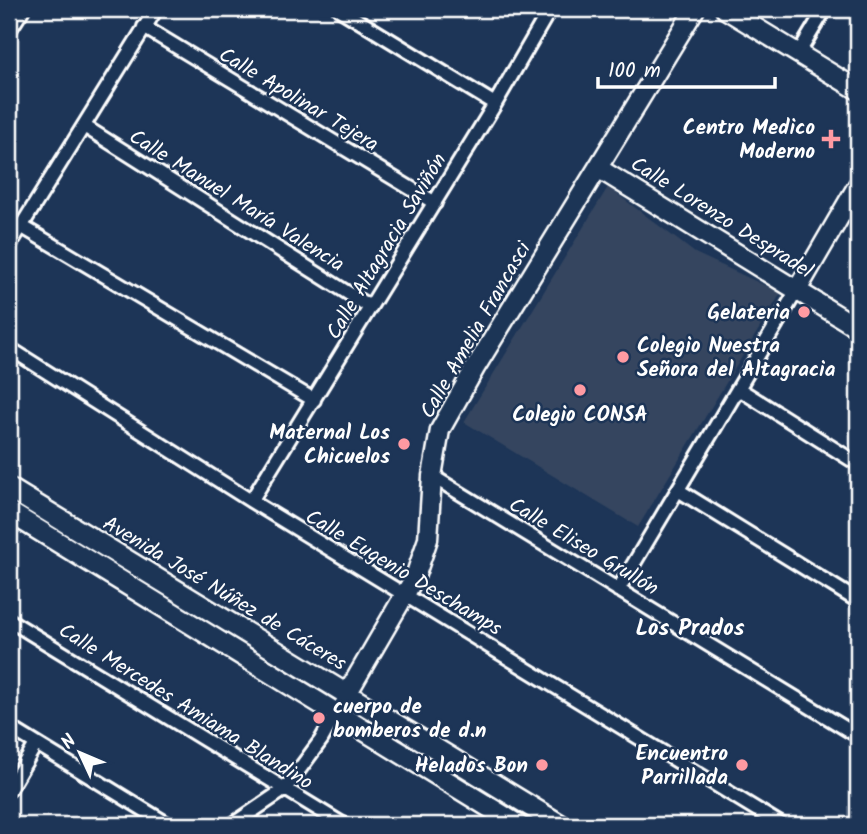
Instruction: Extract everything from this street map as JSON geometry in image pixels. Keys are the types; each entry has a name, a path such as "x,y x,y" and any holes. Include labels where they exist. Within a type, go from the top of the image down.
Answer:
{"main road":[{"name":"Avenida José Núñez de Cáceres","path":"9,488 561,825"},
{"name":"Avenida José Núñez de Cáceres","path":"9,512 518,825"}],"street":[{"path":"9,31 23,9"},
{"path":"9,246 156,9"},
{"path":"339,9 495,104"},
{"name":"Calle Altagracia Saviñón","path":"251,501 435,204 550,9"},
{"name":"Calle Amelia Francasci","path":"347,694 415,577 428,539 432,476 440,430 475,368 695,9"},
{"path":"725,9 858,90"},
{"path":"798,54 825,9"},
{"name":"Calle Apolinar Tejera","path":"144,27 435,204"},
{"name":"Calle Manuel María Valencia","path":"84,126 370,307"},
{"name":"Calle Lorenzo Despradel","path":"598,168 858,328"},
{"path":"618,590 858,185"},
{"path":"21,226 314,400"},
{"name":"Calle Eugenio Deschamps","path":"9,348 251,501 782,825"},
{"path":"739,389 858,464"},
{"name":"Calle Eliseo Grullón","path":"432,476 858,736"},
{"path":"678,490 858,601"},
{"name":"Calle Mercedes Amiama Blandino","path":"9,620 344,825"},
{"path":"232,825 285,789 321,740 347,694"},
{"path":"9,727 169,825"},
{"path":"9,790 36,744"}],"shaded area":[{"name":"Colegio Nuestra Señora del Altagracia","path":"608,187 695,253 781,293 638,527 464,422"}],"place":[{"name":"Centro Medico Moderno","path":"831,139"},
{"name":"Gelateria","path":"804,312"},
{"name":"Colegio Nuestra Señora del Altagracia","path":"623,357"},
{"name":"Colegio CONSA","path":"580,390"},
{"name":"Maternal Los Chicuelos","path":"404,444"},
{"name":"cuerpo de bomberos de d.n","path":"319,718"},
{"name":"Helados Bon","path":"542,765"},
{"name":"Encuentro Parrillada","path":"742,765"}],"district":[{"name":"Los Prados","path":"690,627"}]}
